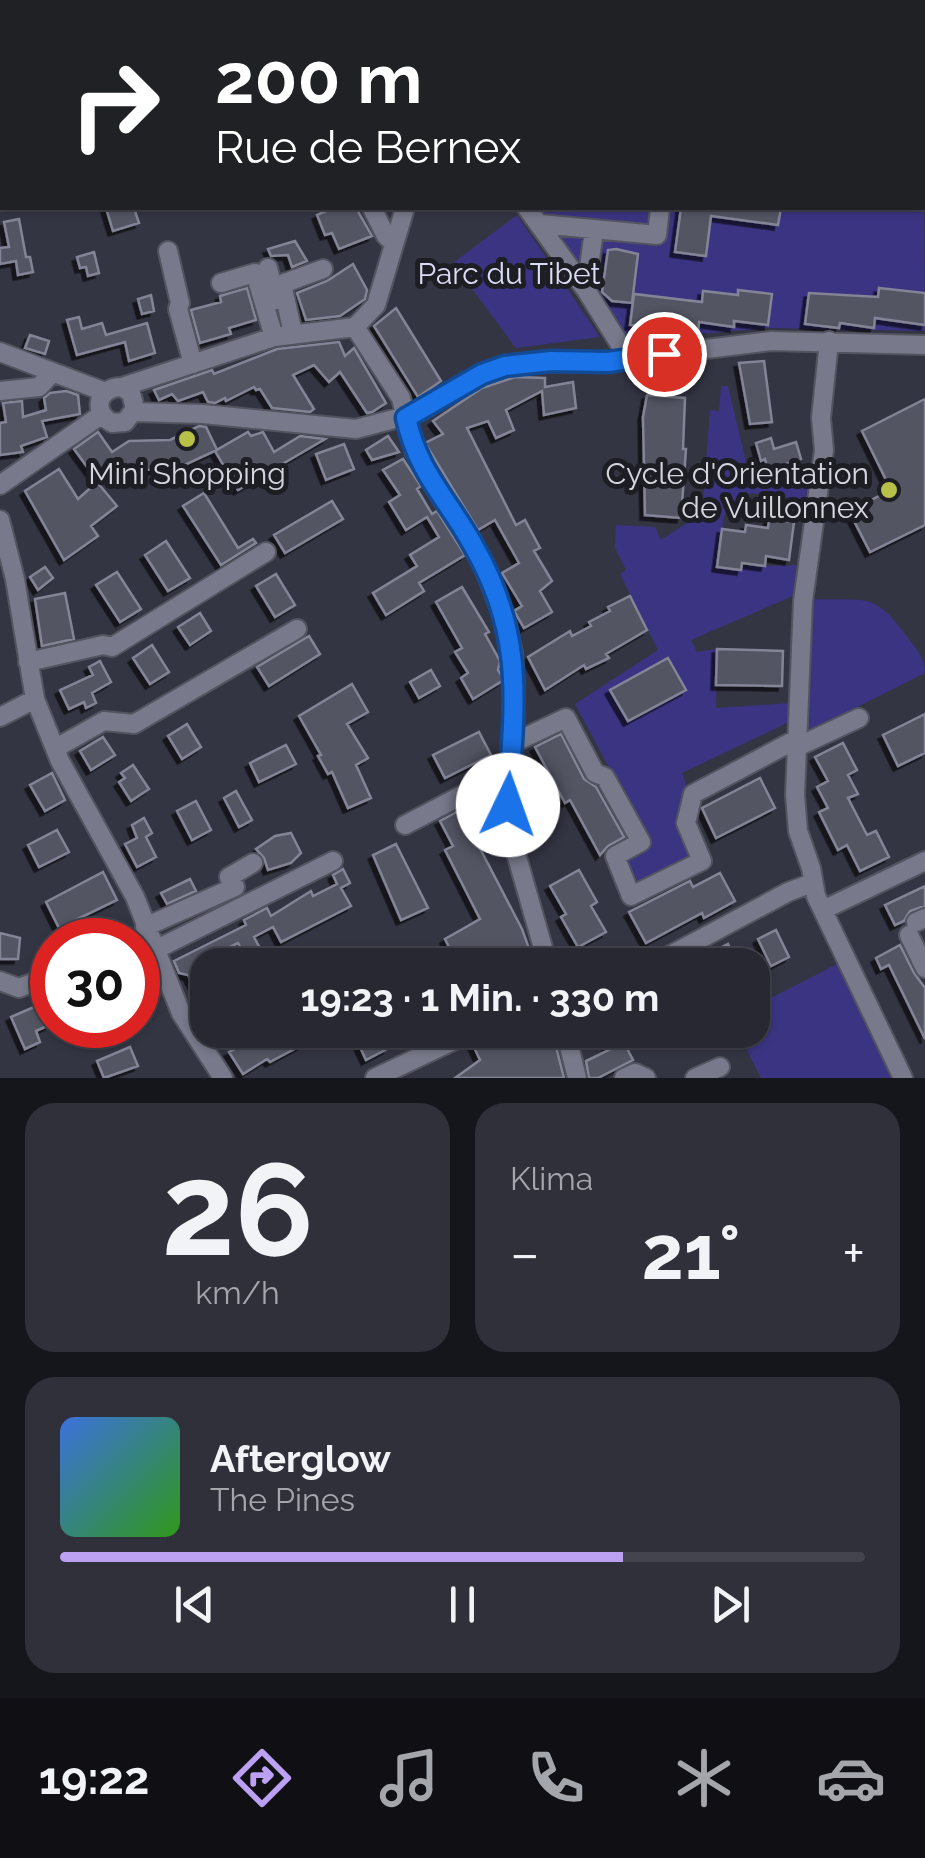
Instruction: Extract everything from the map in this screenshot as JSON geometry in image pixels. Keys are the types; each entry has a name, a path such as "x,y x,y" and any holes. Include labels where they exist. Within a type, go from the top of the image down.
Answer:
{"street":[{"path":"375,210 386,236 394,244"},
{"path":"530,210 629,359"},
{"path":"586,290 604,210"},
{"path":"540,224 657,235 660,210"},
{"path":"0,352 52,372 113,390 133,397 134,412 128,420 116,424 102,415 99,405 113,390 284,335 356,327 376,305 403,213"},
{"path":"168,251 193,364"},
{"path":"268,268 284,335"},
{"path":"284,335 282,284 323,269"},
{"path":"221,283 255,273 284,335"},
{"path":"356,327 401,398 415,453 472,543 506,626 514,668 508,805 513,843 543,948"},
{"path":"829,341 821,418 824,450 803,600 798,831 823,910 902,1078"},
{"path":"134,412 366,428 406,418 492,369 531,362 629,359 747,342 925,345"},
{"path":"0,391 39,387 52,372"},
{"path":"0,484 102,415"},
{"path":"0,520 15,579 35,699 56,748 122,872 138,918"},
{"path":"28,662 103,645 112,648 266,552"},
{"path":"56,748 104,722 134,724 298,629"},
{"path":"0,718 35,699"},
{"path":"512,744 566,718 595,773 606,778 641,842 615,856 631,896 702,861 686,824 693,794 858,718"},
{"path":"405,825 510,770"},
{"path":"160,932 334,861"},
{"path":"823,910 925,861"},
{"path":"160,930 235,887 229,877 253,863"},
{"path":"684,948 812,883"},
{"path":"917,925 925,968"},
{"path":"160,969 181,1013 223,1078"},
{"path":"0,982 19,988"},
{"path":"0,998 30,984"},
{"path":"375,1078 438,1048"},
{"path":"570,1048 577,1078"},
{"path":"695,1078 720,1066"},
{"path":"624,1078 635,1073 646,1078"}],"green space":[{"path":"537,210 924,210 925,331 769,328 627,340"},
{"name":"Parc du Tibet","path":"517,215 600,337 516,348 453,263"},
{"path":"721,386 728,386 750,479 775,483 810,466 806,500 750,493 747,511 724,515 717,567 797,565 793,596 691,640 697,652 717,649 716,708 791,703 787,723 682,773 688,790 675,823 692,856 639,884 626,858 650,844 575,704 658,650 620,574 626,570 615,548 616,525 655,527 661,540 702,513 710,410 719,411"},
{"path":"813,599 858,600 877,606 917,650 925,673 809,731"},
{"path":"841,962 894,1078 761,1078 746,1048 770,1048 770,998"}],"building":[{"path":"107,210 135,210 139,223 113,231"},
{"path":"328,210 357,210 372,236 339,249 332,233 325,235 317,215"},
{"path":"681,210 781,210 778,225 711,216 706,256 675,252"},
{"path":"19,219 33,272 18,275 16,261 0,264 0,248 9,247 4,222"},
{"path":"295,241 307,261 292,267 288,255 271,256 268,249"},
{"path":"608,250 638,254 632,303 612,301 602,292"},
{"path":"94,252 99,273 88,276 77,257"},
{"path":"353,264 367,290 365,299 340,316 306,320 297,293 327,281"},
{"path":"247,288 256,320 229,328 231,334 200,343 191,310 221,302 220,296"},
{"path":"879,288 925,293 925,325 875,318 874,328 840,323 839,328 805,324 809,293 878,297"},
{"path":"738,290 772,294 768,325 734,321 734,327 699,322 698,333 630,325 634,294 702,302 703,291 738,295"},
{"path":"151,295 154,311 142,314 138,299"},
{"path":"396,308 441,381 418,397 374,326"},
{"path":"79,317 82,329 102,323 106,335 147,323 155,353 129,361 125,342 77,355 67,320"},
{"path":"30,335 49,341 45,354 25,348"},
{"path":"339,342 345,356 354,348 386,403 372,412 367,413 340,372 329,382 314,365 293,375 314,409 310,412 272,408 260,389 254,387 215,403 208,402 203,392 178,401 172,394 159,400 154,390 212,370 214,374 277,349"},
{"path":"764,361 772,422 750,424 739,363"},
{"path":"515,377 545,378 545,387 573,382 576,408 544,415 542,391 506,410 514,430 496,438 488,421 467,428 516,525 525,520 540,548 534,551 552,581 540,591 552,612 524,628 514,611 522,606 502,573 519,563 495,520 478,530 425,443 443,434 433,421 482,388"},
{"path":"66,391 78,395 80,414 42,421 47,437 21,446 23,452 0,455 0,423 6,422 3,403 22,401 23,417 46,410 44,398 50,393"},
{"path":"647,395 685,398 681,518 645,515 643,417"},
{"path":"925,399 925,525 870,552 849,511 891,490 862,431"},
{"path":"199,426 206,427 217,450 176,469 137,470 128,477 115,461 93,475 74,449 98,432 112,452 129,441 170,440"},
{"path":"248,432 251,436 263,432 274,452 300,436 325,439 238,490 215,451"},
{"path":"388,436 399,452 372,460 366,450"},
{"path":"771,438 774,449 796,442 801,459 768,470 756,443"},
{"path":"344,444 354,469 326,480 316,454"},
{"path":"403,459 421,486 417,489 432,514 437,511 465,555 419,583 424,591 386,615 373,593 417,566 410,555 439,537 427,517 406,530 389,502 400,495 383,470"},
{"path":"59,469 78,499 97,482 117,506 91,526 98,536 64,560 25,491"},
{"path":"204,493 238,548 253,539 256,543 221,565 183,506"},
{"path":"332,501 343,519 285,553 274,535"},
{"path":"769,519 794,522 789,560 766,556 765,566 742,563 741,570 717,567 722,529 745,532 746,525 768,528"},
{"path":"166,541 190,578 168,591 145,555"},
{"path":"45,567 53,578 38,590 30,577"},
{"path":"117,572 141,609 120,622 96,585"},
{"path":"276,574 295,605 275,617 256,586"},
{"path":"462,587 489,632 485,634 500,661 498,670 502,676 502,681 473,699 461,678 468,673 455,652 462,648 436,602"},
{"path":"65,593 74,639 42,646 35,599"},
{"path":"630,596 647,630 606,654 609,658 586,669 584,665 545,690 528,657 570,631 572,636 591,626 589,622 610,611 608,607"},
{"path":"200,613 211,631 190,645 178,627"},
{"path":"309,636 320,654 269,686 257,667"},
{"path":"152,645 169,672 150,684 133,658"},
{"path":"717,649 783,651 782,686 716,685"},
{"path":"668,658 686,690 628,721 610,690"},
{"path":"100,661 111,682 92,693 96,703 86,708 84,702 69,709 60,690 93,675 89,667"},
{"path":"431,670 440,686 419,698 410,682"},
{"path":"352,684 368,712 347,724 368,758 356,765 371,798 348,808 299,716"},
{"path":"925,714 925,753 898,766 883,735"},
{"path":"187,724 201,747 182,759 168,736"},
{"path":"479,732 491,755 445,778 433,755"},
{"path":"561,734 584,779 596,787 624,837 600,855 570,800 565,803 535,747"},
{"path":"103,737 115,755 91,770 80,751"},
{"path":"843,743 857,770 848,775 858,794 848,798 867,835 876,831 889,857 860,871 847,845 838,850 819,812 828,808 817,787 828,781 815,757"},
{"path":"286,745 296,764 259,782 250,763"},
{"path":"133,765 149,789 131,801 119,782 125,778 121,773"},
{"path":"52,773 65,800 45,811 30,785"},
{"path":"760,778 775,808 716,838 702,808"},
{"path":"236,791 252,820 239,827 224,798"},
{"path":"496,791 498,820 472,833 529,948 450,948 445,939 480,919 445,850 453,846 440,821"},
{"path":"196,801 211,830 192,840 177,811"},
{"path":"144,818 152,833 146,837 156,857 137,867 125,844 137,838 132,825"},
{"path":"57,830 69,852 39,867 28,845"},
{"path":"291,833 301,853 291,863 268,870 256,849 275,836"},
{"path":"396,844 428,908 401,920 373,855"},
{"path":"343,869 350,883 341,888 351,906 281,942 273,927 254,937 260,948 240,948 238,943 228,948 200,948 246,925 244,920 267,908 271,916 311,891 313,896 337,884 333,875"},
{"path":"579,870 597,902 591,906 606,932 578,947 550,886"},
{"path":"103,872 117,900 80,918 54,918 46,902"},
{"path":"720,873 735,901 704,918 702,913 646,943 629,912 690,881 693,887"},
{"path":"190,879 196,891 167,904 161,893"},
{"path":"925,886 925,906 910,911 904,921 895,925 885,905"},
{"path":"776,930 789,957 771,966 770,948 762,948 758,939"},
{"path":"0,933 20,938 18,959 0,959"},
{"path":"900,945 925,988 925,1039 889,965 881,969 876,958"},
{"path":"190,953 190,979 179,973 174,961"},
{"path":"30,1009 30,1047 25,1049 11,1017"},
{"path":"130,1048 138,1066 104,1078 97,1061"},
{"path":"237,1048 296,1048 243,1074 229,1052"},
{"path":"360,1048 387,1048 387,1049 366,1060"},
{"path":"474,1048 556,1048 564,1078 455,1078 480,1060"},
{"path":"627,1048 633,1060 598,1078 589,1078 586,1061 609,1050"}],"place":[{"name":"Mini Shopping","path":"187,439"},
{"name":"Cycle d'Orientation de Vuillonnex","path":"889,490"}],"route":[{"path":"508,805 515,688 510,640 478,553 420,464 406,418 492,369 531,362 608,362 664,354"}]}
